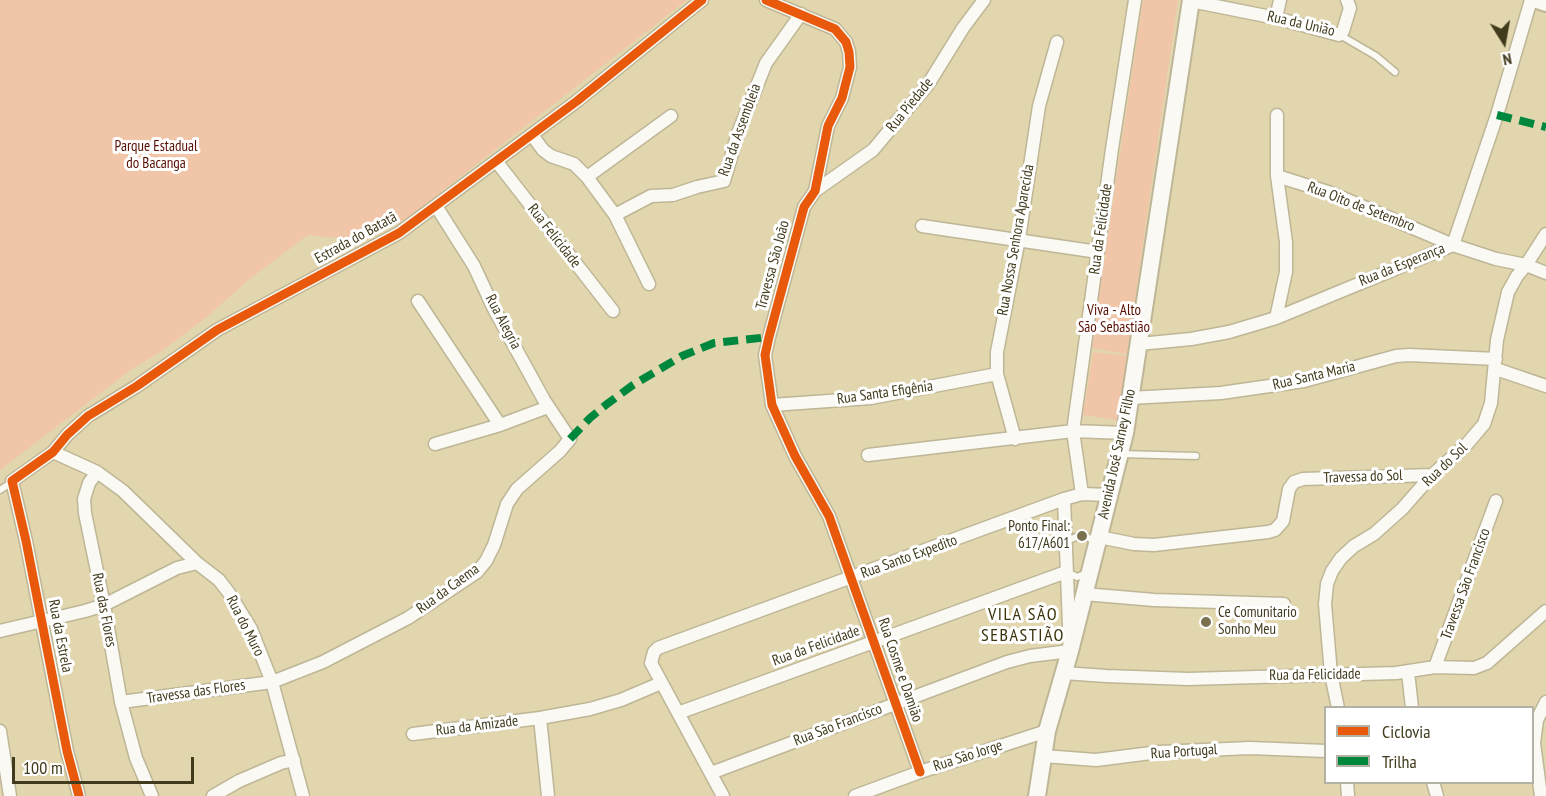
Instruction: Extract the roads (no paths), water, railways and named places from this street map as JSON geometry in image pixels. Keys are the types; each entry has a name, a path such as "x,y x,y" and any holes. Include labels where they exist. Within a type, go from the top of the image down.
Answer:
{"main road":[{"path":"1537,0 1546,3"},
{"name":"Avenida José Sarney Filho","path":"1036,796 1047,731 1070,651 1125,433 1191,1"}],"street":[{"name":"Estrada do Batatã","path":"12,481 52,452 88,416 137,386 200,341 303,283 399,233 608,77 702,0"},
{"name":"Travessa São João","path":"766,0 835,29 846,42 849,51 850,67 842,98 828,126 815,190 804,207 765,355 772,405 795,456 829,516 852,578"},
{"name":"Rua Piedade","path":"815,190 873,150 929,83 963,28 984,0"},
{"name":"Rua da Felicidade","path":"1082,494 1073,431 1135,0"},
{"path":"1276,18 1280,0"},
{"name":"Rua da União","path":"1191,1 1276,18 1339,35 1343,31 1350,8 1347,0"},
{"name":"Rua da Esperança","path":"1138,344 1230,333 1276,318 1453,245 1497,115 1531,0"},
{"name":"Rua da Assembleia","path":"615,215 651,196 673,195 697,186 724,181 738,133 766,63 801,14"},
{"name":"Rua Nossa Senhora Aparecida","path":"1015,439 997,374 999,341 1019,239 1039,106 1057,42"},
{"path":"1276,318 1286,272 1286,242 1277,176 1277,115"},
{"path":"587,177 671,116"},
{"path":"532,135 543,150 551,156 574,164 587,177 615,215 649,284"},
{"name":"Rua Felicidade","path":"496,162 613,311"},
{"name":"Rua Oito de Setembro","path":"1277,176 1331,193 1453,245 1546,273"},
{"name":"Rua Alegria","path":"436,206 474,266 548,407 570,439"},
{"path":"922,226 1098,252"},
{"name":"Rua do Sol","path":"1338,706 1331,674 1325,604 1327,584 1332,571 1341,558 1354,546 1374,534 1402,509 1432,475 1467,444 1484,424 1491,403 1497,340 1508,292 1546,234"},
{"path":"418,301 500,425"},
{"name":"Rua Santa Maria","path":"1130,398 1221,393 1304,381 1408,354 1496,364 1546,386"},
{"name":"Rua Santa Efigênia","path":"772,405 870,398 997,374"},
{"path":"435,444 500,425 548,407"},
{"path":"868,455 1073,431 1125,433"},
{"name":"Rua da Caema","path":"272,682 323,662 408,618 477,572 494,545 507,504 517,489 560,451 570,439"},
{"path":"52,452 97,472"},
{"name":"Rua do Muro","path":"97,472 123,491 197,563 219,580 229,593 251,629 272,682 303,796"},
{"name":"Rua das Flores","path":"97,472 88,483 84,499 85,513 121,702 133,749 152,796"},
{"name":"Travessa do Sol","path":"1098,540 1154,544 1275,530 1283,521 1286,513 1288,489 1303,479 1432,475"},
{"name":"Rua da Estrela","path":"12,481 67,750 79,796"},
{"name":"Rua Santo Expedito","path":"661,683 651,663 654,652 658,648 1064,499 1082,494 1109,495"},
{"path":"1064,499 1070,651"},
{"name":"Travessa São Francisco","path":"1435,667 1496,501"},
{"path":"0,631 86,612 177,568 197,563"},
{"name":"Rua da Felicidade","path":"678,713 1066,572"},
{"name":"Rua Cosme e Damião","path":"852,578 920,772"},
{"path":"1084,594 1154,600 1284,604"},
{"name":"Rua da Felicidade","path":"1064,673 1188,678 1408,672 1435,667 1474,668 1486,663 1546,611"},
{"name":"Rua São Francisco","path":"711,772 1007,662 1070,651"},
{"path":"1408,672 1412,706"},
{"name":"Travessa das Flores","path":"121,702 272,682"},
{"path":"661,683 723,796"},
{"name":"Rua da Amizade","path":"413,734 540,718 601,706 661,683"},
{"path":"1541,796 1542,760 1534,742 1537,720 1546,702"},
{"name":"Rua da Amizade","path":"540,718 548,796"},
{"path":"0,731 9,796"},
{"name":"Rua São Jorge","path":"855,796 920,772 1047,731"},
{"name":"Rua Portugal","path":"1042,756 1096,760 1159,752 1250,748 1324,751"},
{"path":"213,796 239,781 281,763 294,760"}],"lane":[{"path":"1339,35 1376,56 1395,72"},
{"path":"1120,454 1196,456"},
{"path":"0,490 12,481"},
{"path":"1065,542 1071,537 1082,536 1098,540"},
{"path":"1066,572 1077,577 1084,576 1090,571"}],"place":[{"name":"Ponto Final: 617/A601","path":"1082,536"},
{"name":"Ce Comunitario Sonho Meu","path":"1206,622"}],"district":[{"name":"VILA SÃO SEBASTIÃO","path":"1023,625"}],"park label":[{"name":"Parque Estadual do Bacanga","path":"156,156"},
{"name":"Viva - Alto São Sebastião","path":"1114,320"}]}
